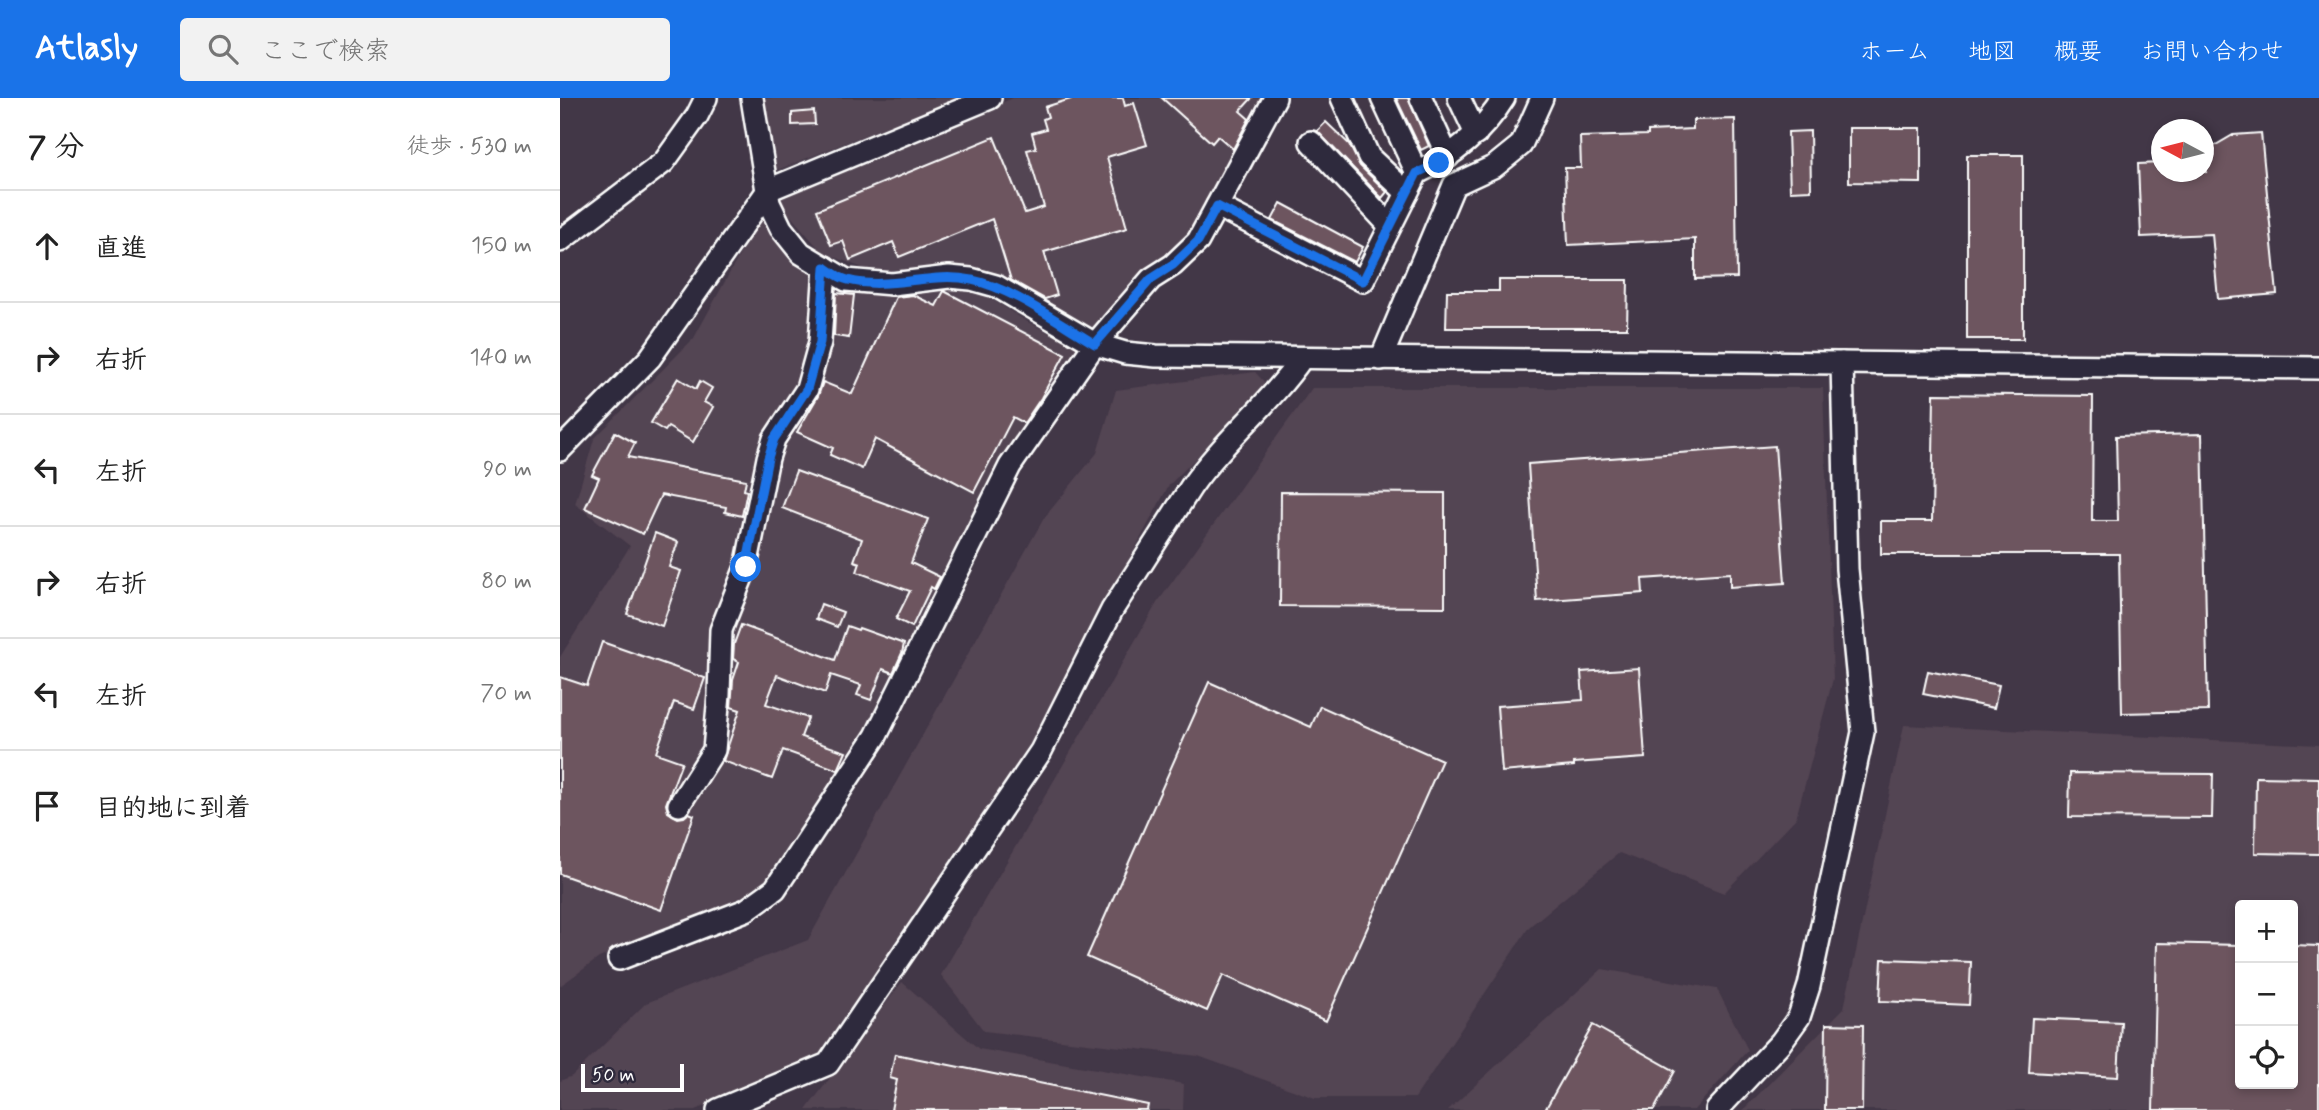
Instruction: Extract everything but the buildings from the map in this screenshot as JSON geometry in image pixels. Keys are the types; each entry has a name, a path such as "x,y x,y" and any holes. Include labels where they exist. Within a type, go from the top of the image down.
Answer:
{"street":[{"path":"560,241 664,162 697,116 706,98"},
{"path":"752,98 769,204 781,228 801,253 846,280 892,284 950,277 996,286 1095,344 1125,353 1156,356 1381,359 2319,368"},
{"path":"560,450 650,358 768,190 990,98"},
{"path":"618,959 746,910 775,889 876,736 1010,466 1095,344 1151,279 1173,265 1198,241 1275,98"},
{"path":"1342,98 1369,157 1408,193"},
{"path":"1382,98 1417,173"},
{"path":"1422,98 1448,157"},
{"path":"1459,98 1476,134"},
{"path":"1217,206 1363,281 1417,173 1448,157 1467,143 1492,118 1504,98"},
{"path":"1381,359 1454,185 1495,166 1521,145 1542,98"},
{"path":"1311,142 1390,226"},
{"path":"680,805 714,750 721,630 746,567 774,439 807,389 820,342 825,267"},
{"path":"718,1110 828,1064 1041,751 1112,610 1191,487 1203,470 1283,385 1302,358"},
{"path":"1717,1110 1781,1042 1799,1017 1810,985 1863,732 1847,569 1842,363"}],"shaded area":[{"path":"763,98 958,98 775,171"},
{"path":"1013,98 1267,98 1195,234 1138,276 1097,327 1075,327 982,271 933,266 875,273 822,252 788,213 780,198"},
{"path":"763,212 814,272 870,295 922,288 974,288 1026,321 1077,347 1075,360 869,736 771,884 599,958 560,986 560,657 630,546 575,504 594,439 694,338"},
{"path":"1255,372 1268,386 1169,485 1021,762 824,1056 695,1110 560,1110 560,1081 572,1076 646,1003 808,940 1044,518 1097,453 1116,390"},
{"path":"1312,388 1823,388 1833,679 1796,818 1724,893 1619,853 1529,927 1415,1098 1315,1098 1198,1056 984,1031 941,975 1157,603"},
{"path":"1904,725 2319,745 2319,1110 1743,1110 1844,1008"},
{"path":"1602,969 1717,989 1748,1050 1694,1110 1448,1110"},
{"path":"902,982 979,1049 1184,1084 1183,1110 806,1110"}],"route":[{"path":"746,567 774,439 807,389 820,342 825,267 846,280 872,283 892,284 950,277 996,286 1095,344 1151,279 1173,265 1198,241 1217,206 1363,281 1417,173 1439,163"}]}
